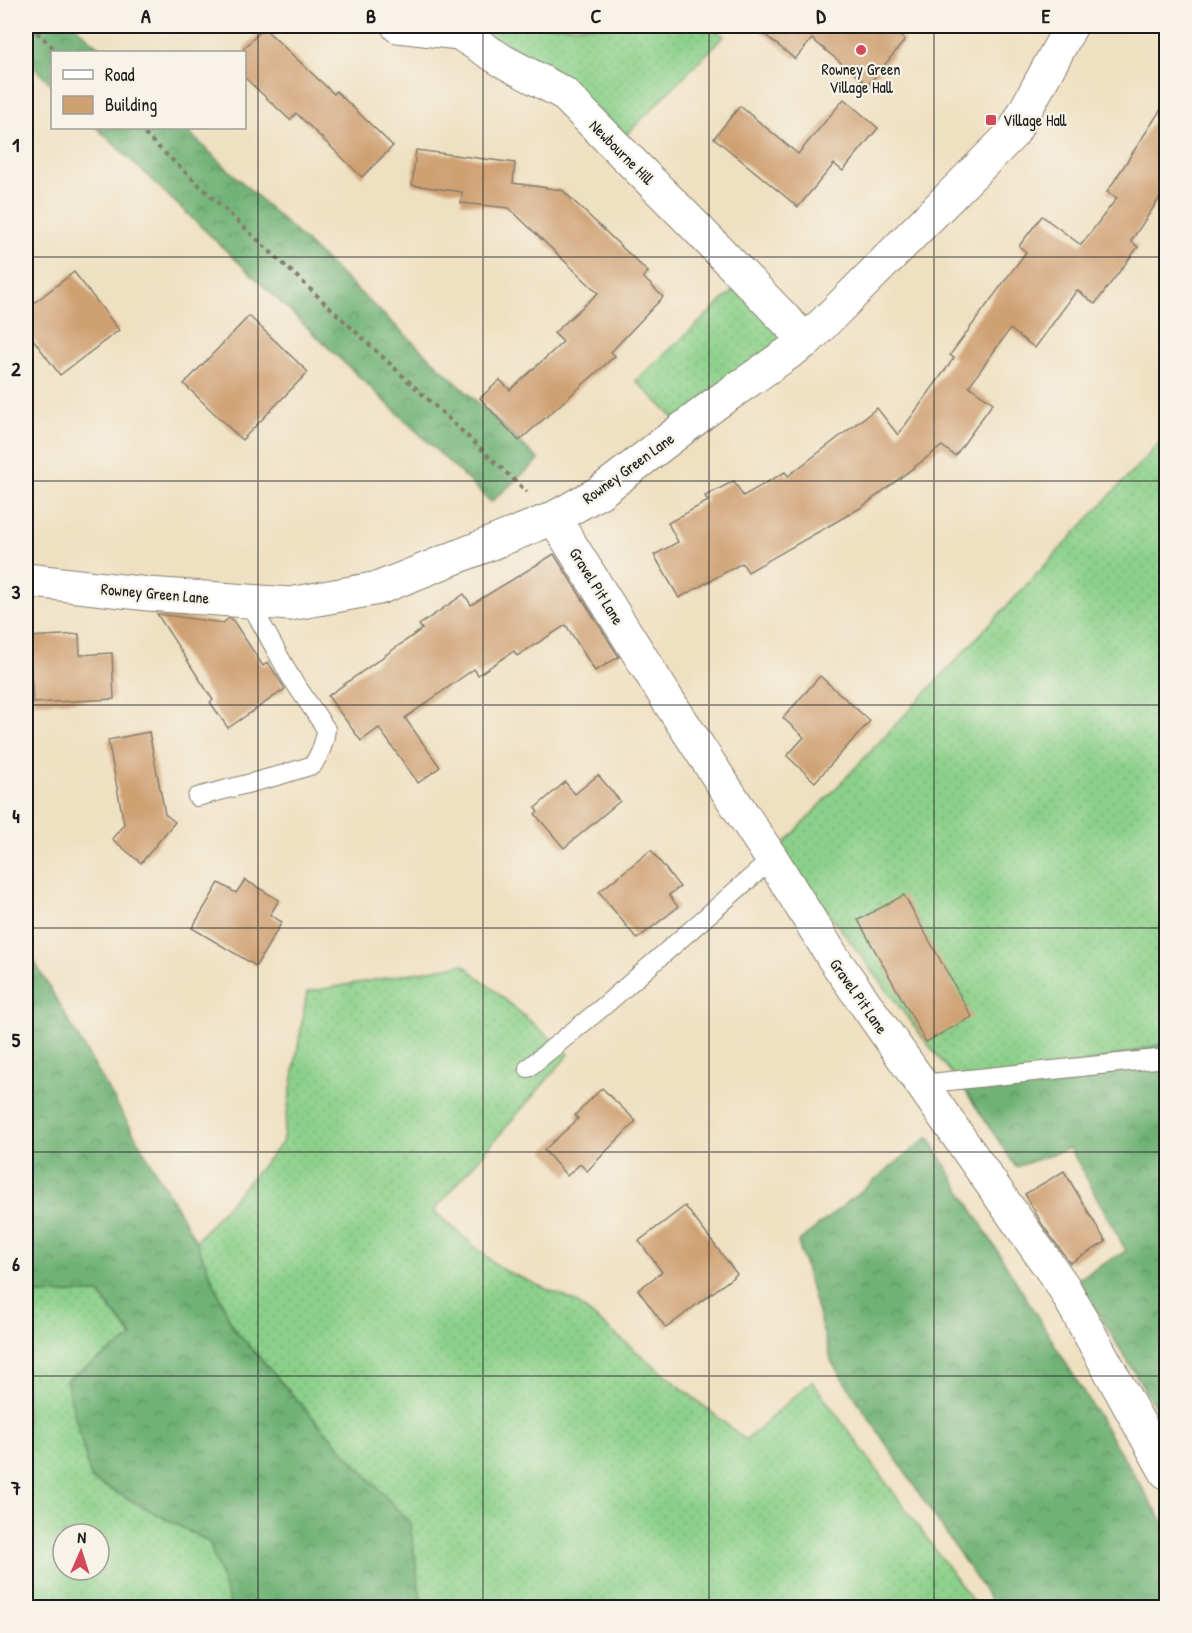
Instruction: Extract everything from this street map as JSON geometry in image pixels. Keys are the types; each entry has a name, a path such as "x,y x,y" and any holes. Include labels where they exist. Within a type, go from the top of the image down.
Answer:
{"street":[{"name":"Newbourne Hill","path":"398,26 459,33 503,61 563,93 806,341"},
{"name":"Rowney Green Lane","path":"26,580 148,594 290,604 379,588 554,518 600,492 715,404 806,341 1013,133 1071,26"},
{"name":"Gravel Pit Lane","path":"554,518 834,959 1063,1286 1167,1472"}],"lane":[{"path":"197,797 313,765 325,739 326,729 290,675 249,601"},
{"path":"528,1068 604,1006 772,859"},
{"path":"921,1084 1167,1058"}],"path":[{"path":"30,26 57,51"},
{"path":"139,129 554,518"}],"green space":[{"path":"26,26 75,26 103,51 51,51 51,84 26,59"},
{"path":"473,26 713,26 724,36 626,135"},
{"path":"98,129 185,129 539,460 491,502"},
{"path":"736,288 791,341 677,421 636,381"},
{"path":"1166,436 1166,1043 1099,1060 962,1086 926,1042 780,848"},
{"path":"26,947 196,1241 233,1328 410,1523 422,1607 231,1607 209,1542 91,1479 66,1380 133,1337 99,1293 26,1294"},
{"path":"463,964 569,1054 434,1211 501,1269 574,1301 746,1440 812,1381 977,1607 422,1607 410,1523 233,1328 196,1241 282,1143 307,992"},
{"path":"1166,1043 1166,1425 1078,1279 1126,1251 1070,1148 1016,1167 962,1086 1099,1060"},
{"path":"928,1137 1166,1527 1166,1607 995,1607 832,1363 798,1242"},
{"path":"99,1293 133,1338 91,1479 210,1542 231,1607 26,1607 26,1294"}],"building":[{"name":"Rowney Green Village Hall","path":"754,26 887,26 905,40 868,85 812,39 795,59"},
{"path":"264,28 334,94 336,91 393,146 362,177 296,113 290,120 246,79 246,51 244,48"},
{"path":"844,99 878,128 843,171 834,164 798,207 714,138 740,106 798,154"},
{"path":"1167,100 1167,187 1131,241 1138,247 1095,304 1077,290 1035,348 1010,329 969,386 993,403 955,456 942,446 862,507 748,572 742,563 679,598 654,555 678,542 668,523 708,501 705,496 734,481 743,496 785,472 788,476 877,408 898,435 954,358 950,355 1026,252 1019,246 1042,216 1081,245 1117,198 1107,192"},
{"path":"416,150 515,163 513,183 562,190 648,272 643,277 663,297 611,352 615,356 519,441 480,398 500,380 510,390 563,342 554,333 598,293 509,208 461,203 462,192 412,185"},
{"path":"74,272 119,330 60,375 26,330 26,309"},
{"path":"249,316 308,372 242,440 184,384"},
{"path":"554,554 619,657 595,671 566,625 517,656 514,651 478,675 474,669 405,718 440,767 418,783 379,728 361,741 328,696 422,629 419,625 464,594 471,605"},
{"path":"157,614 223,623 229,618 232,619 263,666 268,662 285,689 228,728 210,702 213,700"},
{"path":"79,634 80,655 112,653 114,699 33,703 29,637"},
{"path":"820,676 870,721 815,782 787,756 804,737 783,718"},
{"path":"149,732 165,814 175,822 141,863 112,839 124,824 108,740"},
{"path":"598,775 620,801 564,848 535,814 538,812 535,808 565,782 575,794"},
{"path":"651,850 680,887 669,895 678,907 637,939 599,892"},
{"path":"245,880 279,900 270,915 282,922 256,966 192,928 219,883 236,893"},
{"path":"904,895 972,1017 926,1042 858,920"},
{"path":"602,1088 636,1121 587,1171 580,1164 567,1176 544,1150 578,1119 575,1115"},
{"path":"1064,1171 1106,1242 1070,1263 1042,1224 1025,1194"},
{"path":"685,1206 737,1274 666,1328 638,1290 662,1272 639,1241"}],"place":[{"name":"Rowney Green Village Hall","path":"861,50"},
{"name":"Village Hall","path":"991,120"}]}
